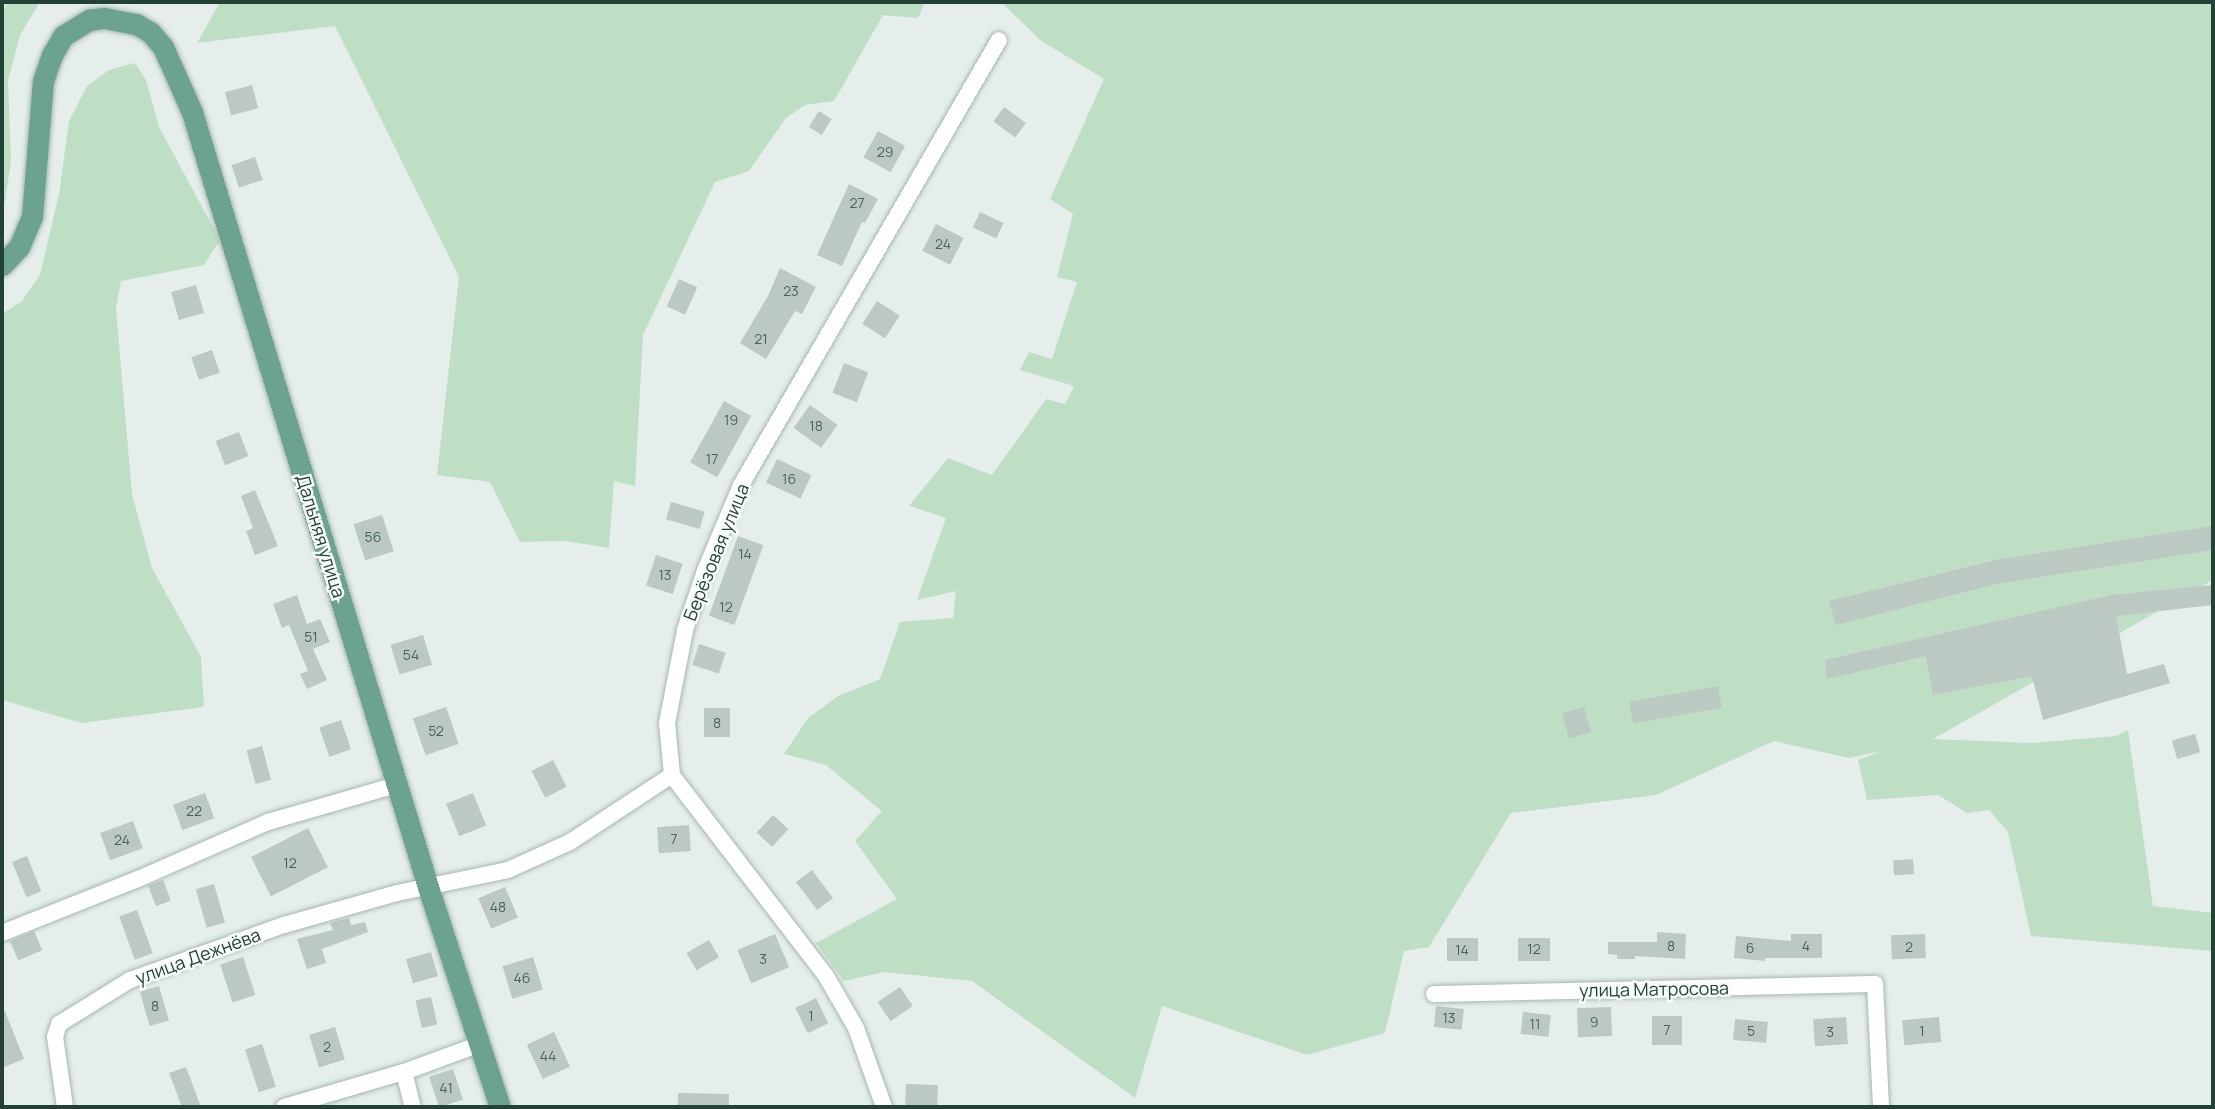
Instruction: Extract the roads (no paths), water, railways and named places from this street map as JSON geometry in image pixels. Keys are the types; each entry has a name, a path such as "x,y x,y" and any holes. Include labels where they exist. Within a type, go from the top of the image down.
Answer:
{"main road":[{"name":"Дальняя улица","path":"2,265 19,247 32,217 36,200 38,108 47,66 63,36 89,20 119,19 150,32 167,56 192,112 396,785 500,1107"}],"street":[{"name":"Берёзовая улица","path":"672,775 667,723 685,630 706,568 741,485 999,40"},
{"path":"428,887 508,870 570,842 672,775 826,976 856,1028 884,1107"},
{"path":"2,933 138,879 268,822 396,785"},
{"name":"улица Дежнёва","path":"65,1107 55,1032 59,1024 118,988 130,981 284,925 428,887"},
{"name":"улица Матросова","path":"1434,994 1875,984 1881,1107"},
{"path":"285,1107 404,1072 480,1044"},
{"path":"404,1072 413,1107"}]}
